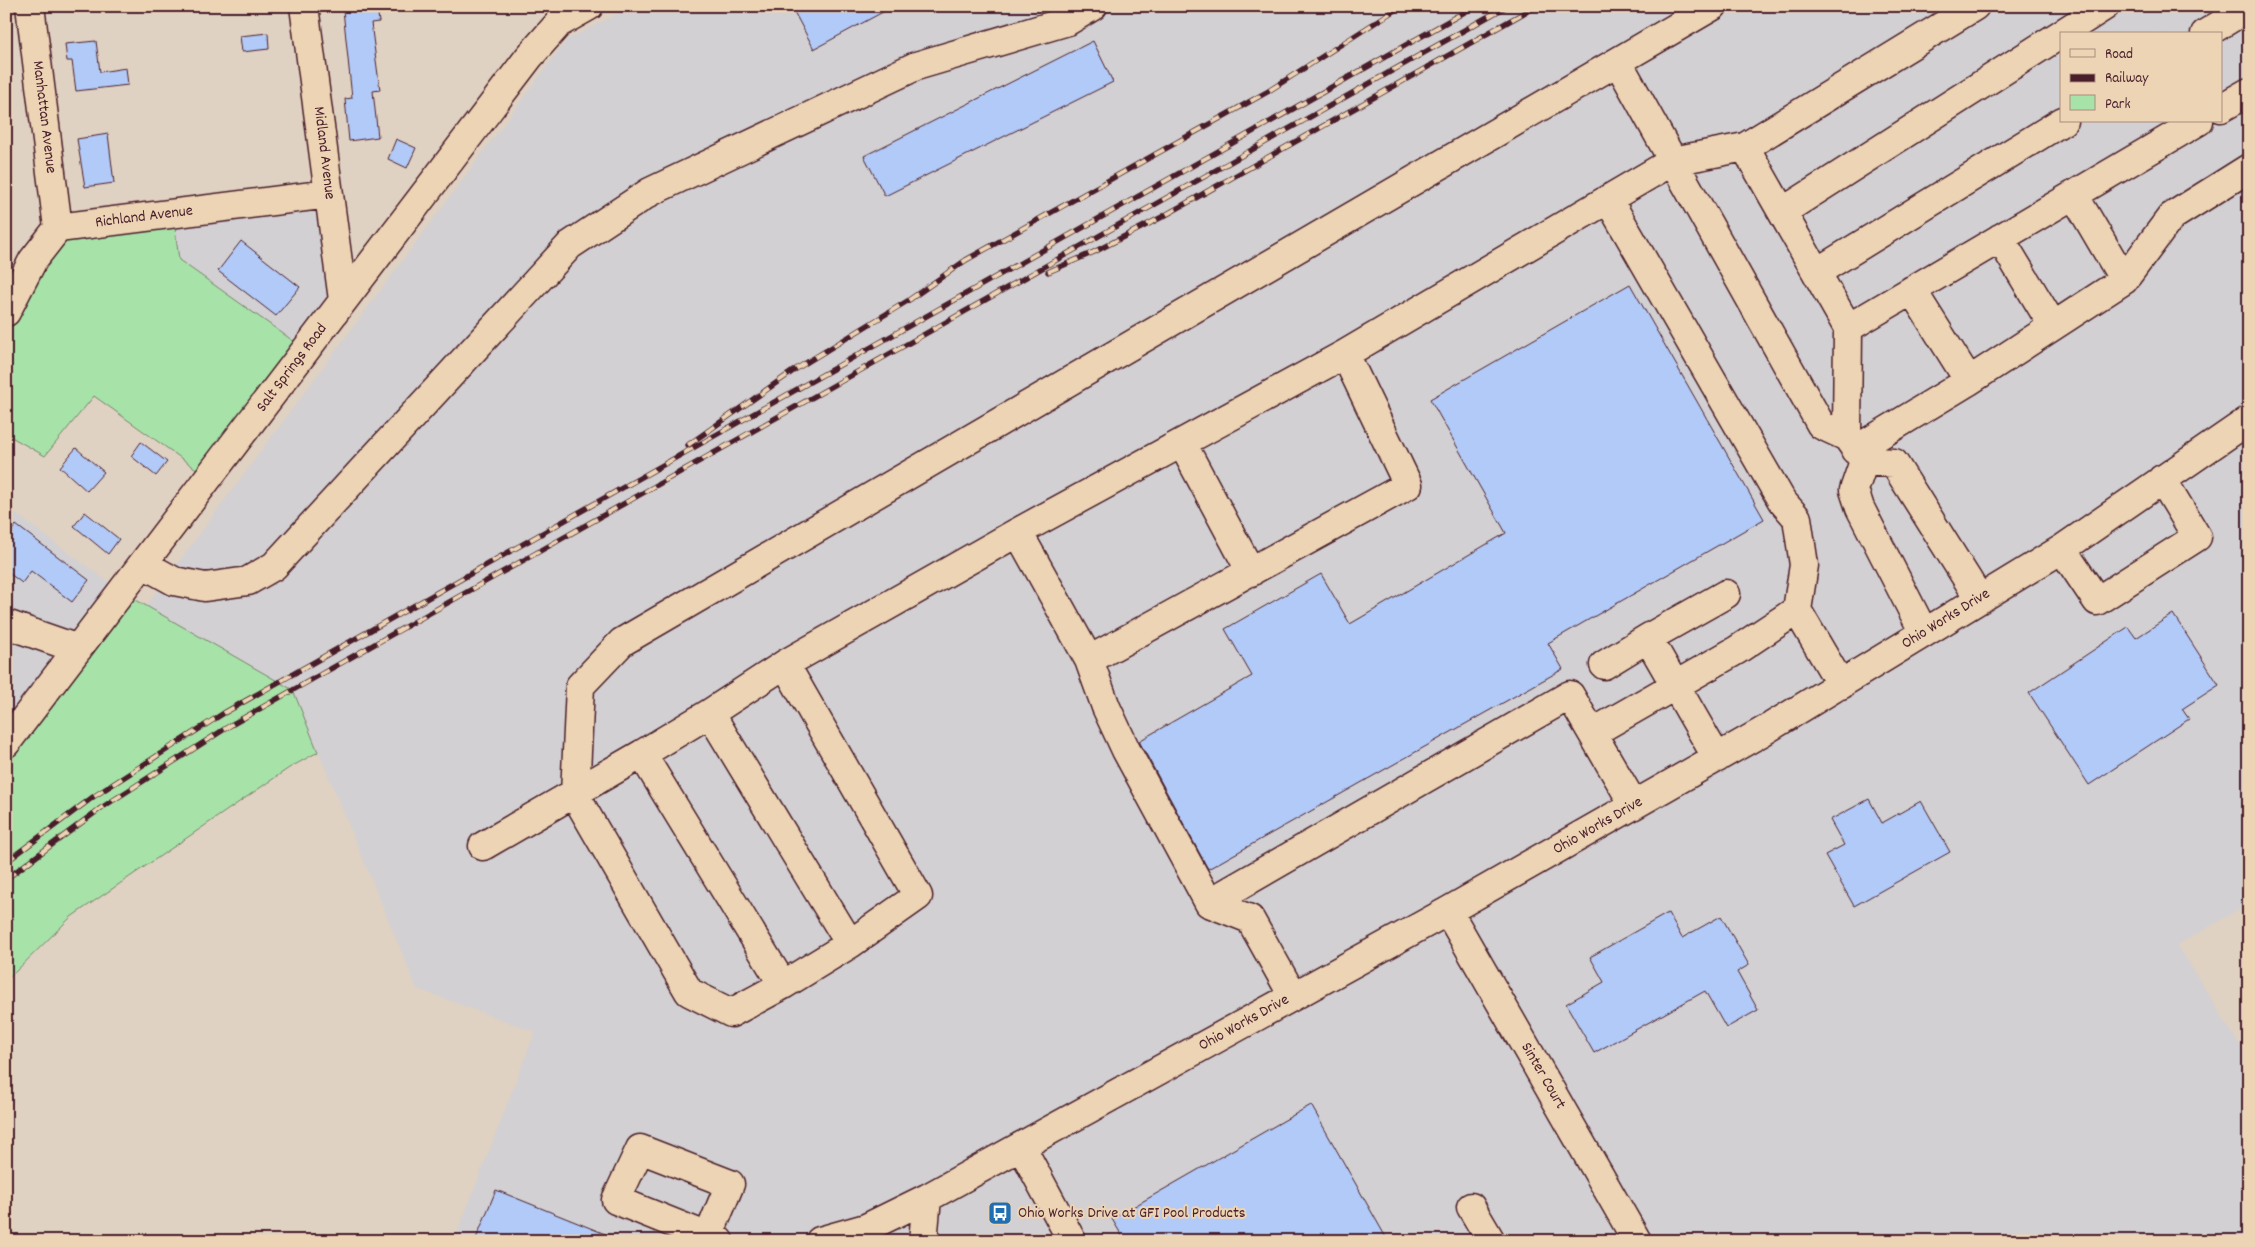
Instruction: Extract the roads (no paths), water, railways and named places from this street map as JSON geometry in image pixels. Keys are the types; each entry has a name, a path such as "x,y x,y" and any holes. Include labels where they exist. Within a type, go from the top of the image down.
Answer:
{"street":[{"name":"Manhattan Avenue","path":"30,6 58,228"},
{"name":"Midland Avenue","path":"304,6 342,300"},
{"path":"143,564 174,581 205,587 248,581 274,566 570,245 650,192 916,66 1068,21 1093,6"},
{"path":"785,664 918,896 850,944 783,986 731,1013 689,992 575,795 580,686 622,642 1713,6"},
{"path":"483,846 575,795 710,713 785,664 1018,532 1345,354 1673,160 1745,147 1975,6"},
{"path":"2063,32 2104,6"},
{"path":"2209,32 2249,7"},
{"name":"Salt Springs Road","path":"6,743 342,300 548,34 559,23 582,8"},
{"path":"1782,212 2060,34"},
{"path":"1618,62 1821,425 1855,449 1894,463 1979,598"},
{"path":"2222,107 2249,92"},
{"path":"1817,272 2061,122"},
{"path":"1848,328 2197,122"},
{"path":"1745,147 1848,328 1855,449 1854,490 1860,508 1924,633"},
{"path":"1855,449 1968,381 2124,280 2171,217 2249,168"},
{"name":"Richland Avenue","path":"58,228 329,194"},
{"path":"2074,195 2124,280"},
{"path":"1608,199 1782,501 1797,518 1804,565 1797,610 1841,685"},
{"path":"6,312 33,260 58,228"},
{"path":"2000,238 2053,326"},
{"path":"1912,290 1968,381"},
{"path":"1089,660 1408,485 1345,354"},
{"name":"Ohio Works Drive","path":"820,1241 866,1228 927,1198 1448,911 1717,758 1841,685 1979,598 2062,549 2249,420"},
{"path":"1182,443 1251,572"},
{"path":"2062,549 2097,601 2197,537 2162,479"},
{"path":"1018,532 1089,660 1106,707 1126,750 1209,903 1250,919 1293,996"},
{"path":"1604,665 1726,594"},
{"path":"1592,734 1737,650 1797,610"},
{"path":"6,624 78,649"},
{"path":"1648,638 1717,758"},
{"path":"1209,903 1570,694 1634,805"},
{"path":"710,713 850,944"},
{"path":"642,754 783,986"},
{"name":"Sinter Court","path":"1448,911 1637,1241"},
{"path":"1021,1146 1072,1241"},
{"path":"923,1241 927,1198"},
{"path":"1471,1206 1491,1241"}],"railway":[{"path":"688,445 796,369 909,300 966,260 1267,92 1401,6"},
{"path":"6,862 93,797 224,713 1475,6"},
{"path":"6,879 101,808 231,725 1507,6"},
{"path":"1048,272 1094,252 1162,217 1536,6"}],"place":[{"name":"Ohio Works Drive at GFI Pool Products","path":"1000,1213"}]}
